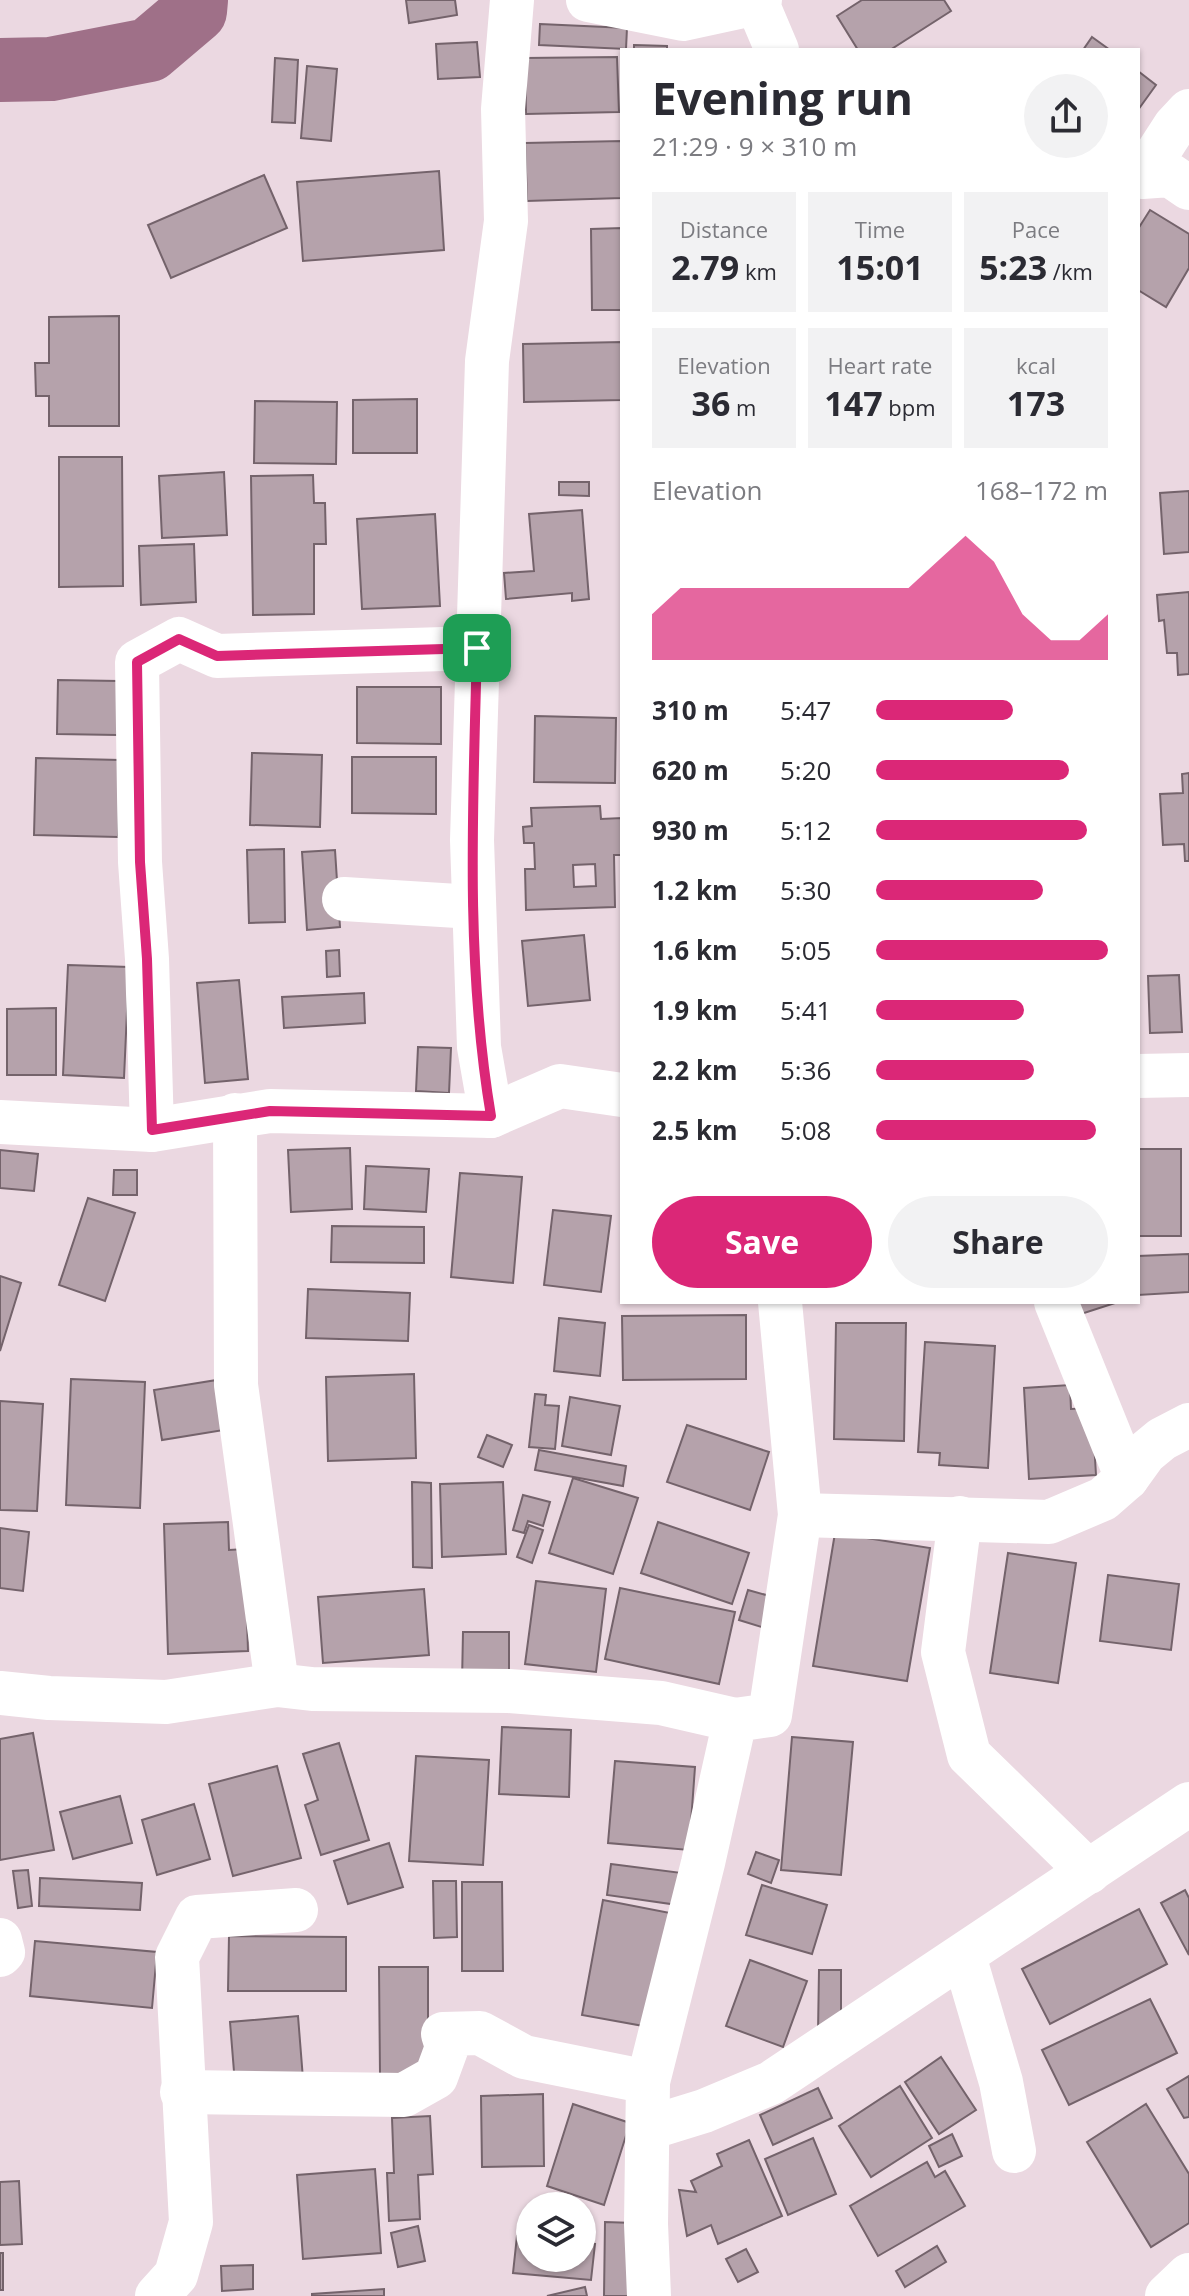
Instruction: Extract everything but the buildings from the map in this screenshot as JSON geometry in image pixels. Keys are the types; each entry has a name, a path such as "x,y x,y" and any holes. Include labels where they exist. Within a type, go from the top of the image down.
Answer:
{"street":[{"path":"491,1116 479,1047 472,840 487,361 506,221 503,109 512,0"},
{"path":"588,0 683,19 759,2 776,48"},
{"path":"1189,111 1175,126 1142,177 1170,175 1189,188"},
{"path":"152,1130 147,959 140,862 137,662 179,639 217,656 477,648"},
{"path":"344,899 474,907"},
{"path":"1140,1076 1189,1075"},
{"path":"0,1122 152,1130 270,1111 491,1116 560,1086 620,1095"},
{"path":"235,1115 236,1385 277,1685"},
{"path":"0,1693 166,1702 277,1685 312,1689 509,1691 661,1703 735,1720 770,1715 800,1515 780,1304"},
{"path":"1057,1304 1127,1478"},
{"path":"800,1515 1049,1522 1103,1499 1127,1478 1154,1446 1189,1425"},
{"path":"960,1518 943,1652 969,1755 1089,1872"},
{"path":"649,2296 646,2224 648,2082 735,1720"},
{"path":"649,2128 704,2111 771,2083 1189,1804"},
{"path":"157,2296 176,2275 191,2222 177,1957 197,1917 296,1910"},
{"path":"0,1940 3,1952 0,1955"},
{"path":"964,1956 1001,2082 1014,2151"},
{"path":"182,2092 404,2095 436,2077 447,2047 443,2034 480,2033 524,2057 648,2082"},
{"path":"1167,2296 1189,2275"}],"waterway":[{"path":"0,70 51,69 149,50 195,11 196,0"}],"route":[{"path":"179,639 217,656 477,648 472,840 479,1047 491,1116 270,1111 152,1130 147,959 140,862 137,662 179,639"}]}
